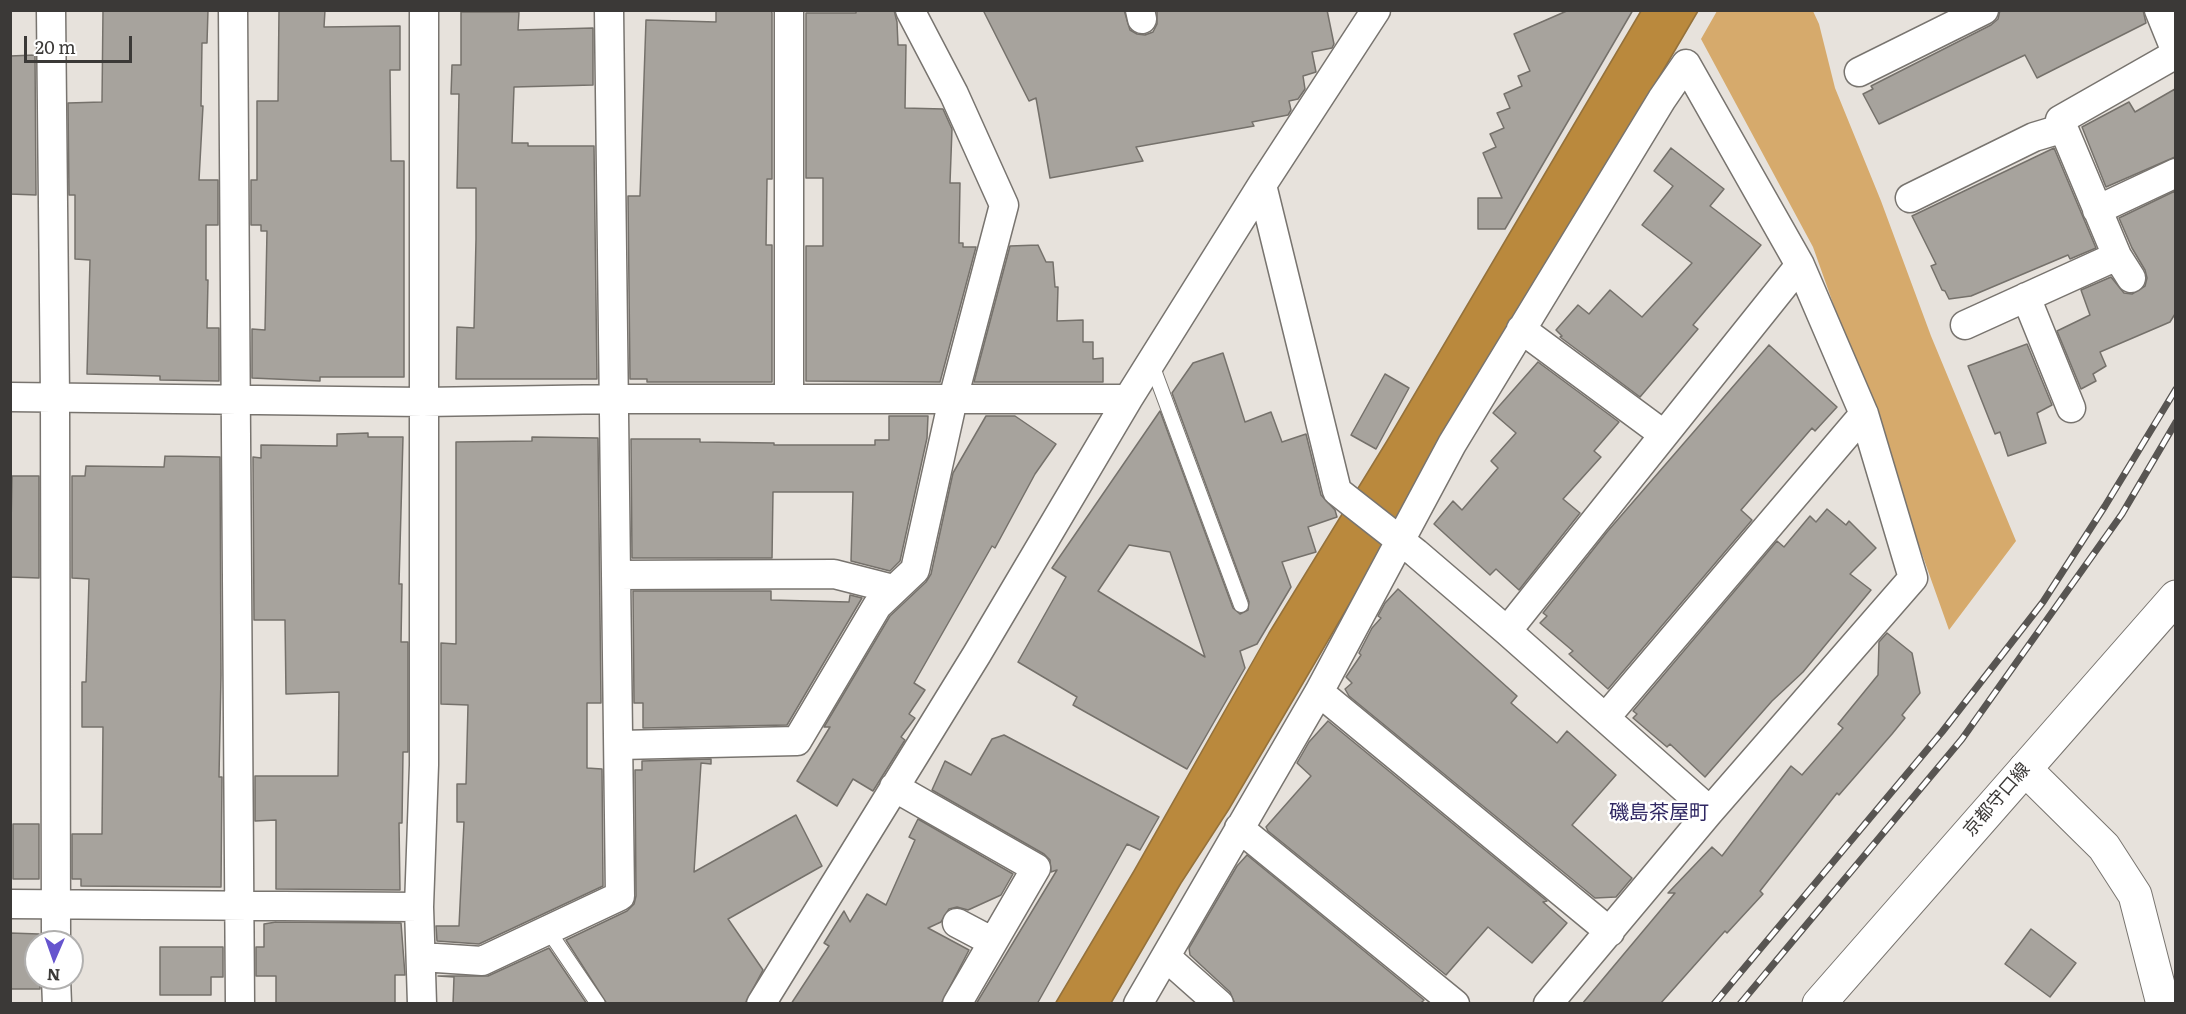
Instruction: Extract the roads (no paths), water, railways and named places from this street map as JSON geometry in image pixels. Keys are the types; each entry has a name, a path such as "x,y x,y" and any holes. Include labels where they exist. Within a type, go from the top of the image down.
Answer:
{"main road":[{"name":"京都守口線","path":"1819,1004 2175,597"},
{"path":"2025,769 2104,847 2135,895 2163,1004"}],"street":[{"path":"51,10 55,397 56,930"},
{"path":"233,10 240,1004"},
{"path":"422,1004 419,907 424,765 424,10"},
{"path":"421,957 482,961 620,896 616,399 609,10"},
{"path":"789,10 789,398"},
{"path":"620,745 796,741 877,606 915,570 953,399 1004,205 954,94 910,10"},
{"path":"761,1004 1128,399 1262,185 1376,10"},
{"path":"1859,72 1984,10"},
{"path":"1965,325 2026,297 2124,267 2097,210 2060,120 2175,53 2159,10"},
{"path":"1138,1004 1319,692 1401,543 1452,444 1662,99 1686,64 1800,265 1864,414 1913,578 1710,811 1548,1004"},
{"path":"1910,198 2034,137 2064,128"},
{"path":"2097,210 2175,173"},
{"path":"1262,185 1338,491 1416,553 1507,631 1710,811"},
{"path":"1507,631 1800,265"},
{"path":"2026,297 2071,408"},
{"path":"1521,328 1663,434"},
{"path":"10,397 423,402 789,398 1128,399"},
{"path":"1606,717 1864,414"},
{"path":"616,575 834,574 893,589"},
{"path":"1319,692 1610,932"},
{"path":"894,787 1036,868 957,1004"},
{"path":"1239,828 1455,1004"},
{"path":"10,904 419,907"},
{"path":"957,922 993,942"},
{"path":"1166,957 1219,1004"}],"lane":[{"path":"1151,362 1241,605"},
{"path":"548,930 598,1004"}],"railway":[{"path":"1714,1004 1942,732 2043,602 2176,389"},
{"path":"1740,1004 1962,739 2122,514 2176,422"}],"district":[{"name":"磯島茶屋町","path":"1659,813"}]}
